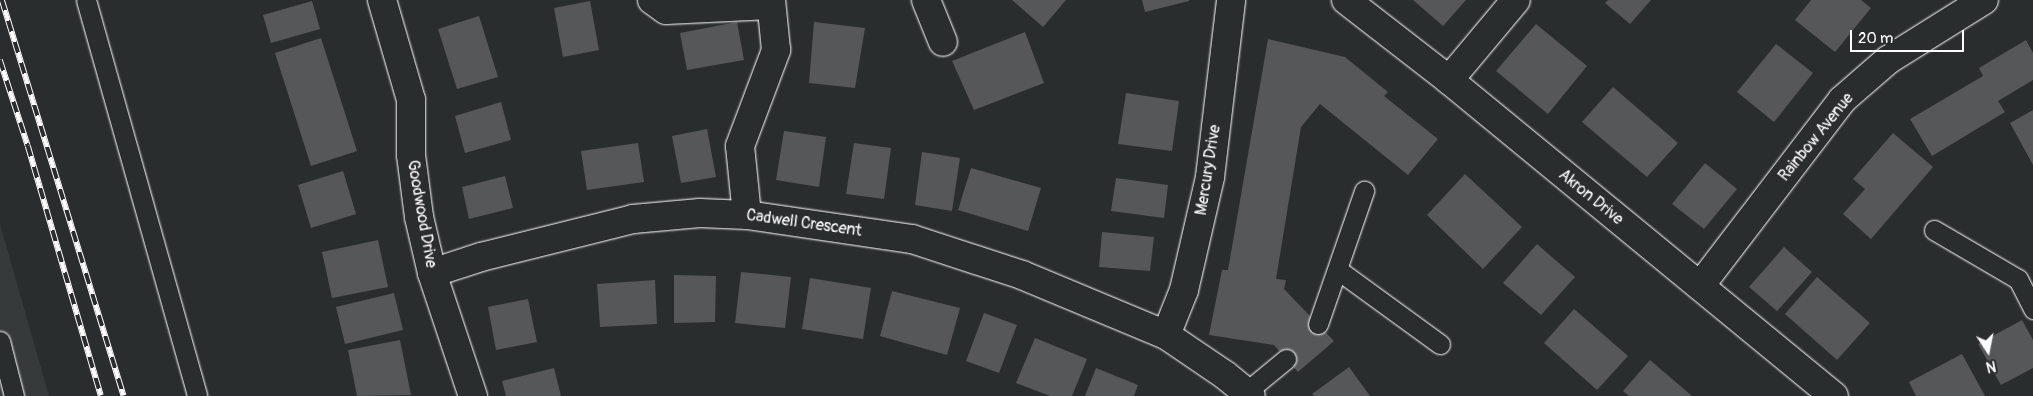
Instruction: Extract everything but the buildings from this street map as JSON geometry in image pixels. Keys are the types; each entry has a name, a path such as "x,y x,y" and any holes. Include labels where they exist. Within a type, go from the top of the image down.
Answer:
{"street":[{"name":"Goodwood Drive","path":"382,0 411,100 411,155 419,217 432,273 473,396"},
{"path":"652,0 666,10 771,2 776,50 740,146 747,214"},
{"path":"926,0 943,42"},
{"name":"Mercury Drive","path":"1166,335 1184,290 1210,177 1231,0"},
{"name":"Akron Drive","path":"1346,0 1449,80 1834,396"},
{"path":"1449,80 1516,0"},
{"name":"Rainbow Avenue","path":"1700,286 1842,100 1888,60 1984,0"},
{"name":"Cadwell Crescent","path":"432,273 481,257 633,219 700,213 747,214 912,239 1022,275 1166,335 1225,375 1248,394"}],"lane":[{"path":"86,0 197,396"},
{"path":"1318,324 1364,191"},
{"path":"1934,230 2018,279 2033,309"},
{"path":"1338,270 1440,344"},
{"path":"0,341 14,396"},
{"path":"1248,394 1286,359"}],"shaded area":[{"path":"0,224 49,396 0,396"}],"railway":[{"path":"2,0 124,396"},
{"path":"0,60 28,146 101,396"}]}
